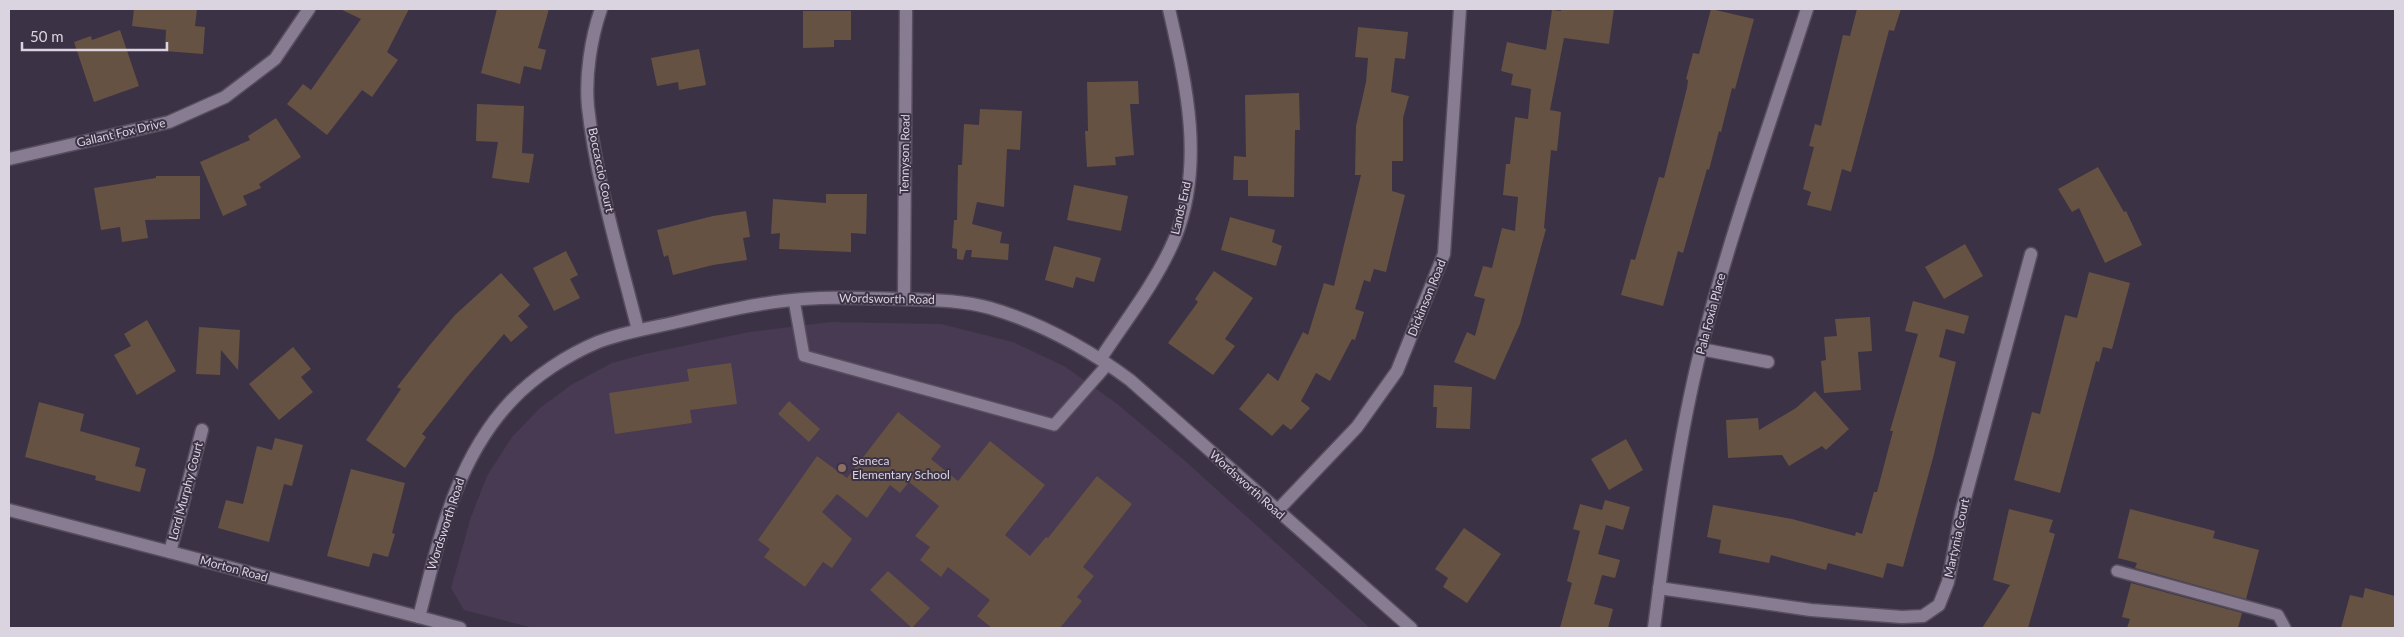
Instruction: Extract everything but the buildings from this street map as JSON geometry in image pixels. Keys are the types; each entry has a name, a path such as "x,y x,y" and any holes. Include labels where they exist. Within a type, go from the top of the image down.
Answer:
{"street":[{"name":"Gallant Fox Drive","path":"9,159 169,122 225,97 275,58 309,9"},
{"name":"Boccaccio Court","path":"601,9 589,61 588,105 598,163 638,330"},
{"name":"Tennyson Road","path":"904,299 906,9"},
{"name":"Lands End","path":"1104,361 1152,282 1175,237 1188,187 1191,134 1184,73 1169,9"},
{"name":"Dickinson Road","path":"1277,512 1357,427 1397,371 1444,254 1460,9"},
{"name":"Pala Foxia Place","path":"1654,628 1685,427 1701,349 1727,257 1807,9"},
{"name":"Martynia Court","path":"1659,588 1811,610 1902,617 1923,616 1939,605 1948,582 1962,513 2031,254"},
{"name":"Wordsworth Road","path":"419,617 441,531 456,485 466,463 487,430 512,400 538,377 568,358 598,342 638,330 733,309 794,300 845,298 941,299 989,308 1035,324 1104,361 1130,380 1277,512 1411,628"},
{"path":"1701,349 1768,362"},
{"name":"Lord Murphy Court","path":"170,552 202,430"},
{"name":"Morton Road","path":"9,510 460,628"}],"lane":[{"path":"794,300 804,356 1054,425 1104,361"},
{"path":"2117,571 2278,615 2285,628"}],"shaded area":[{"name":"Seneca Elementary School","path":"830,322 941,324 1013,342 1064,366 1116,403 1184,460 1370,628 533,628 464,610 451,588 471,517 487,476 512,437 540,408 571,385 612,363 749,332"}],"place":[{"name":"Seneca Elementary School","path":"842,468"}]}
